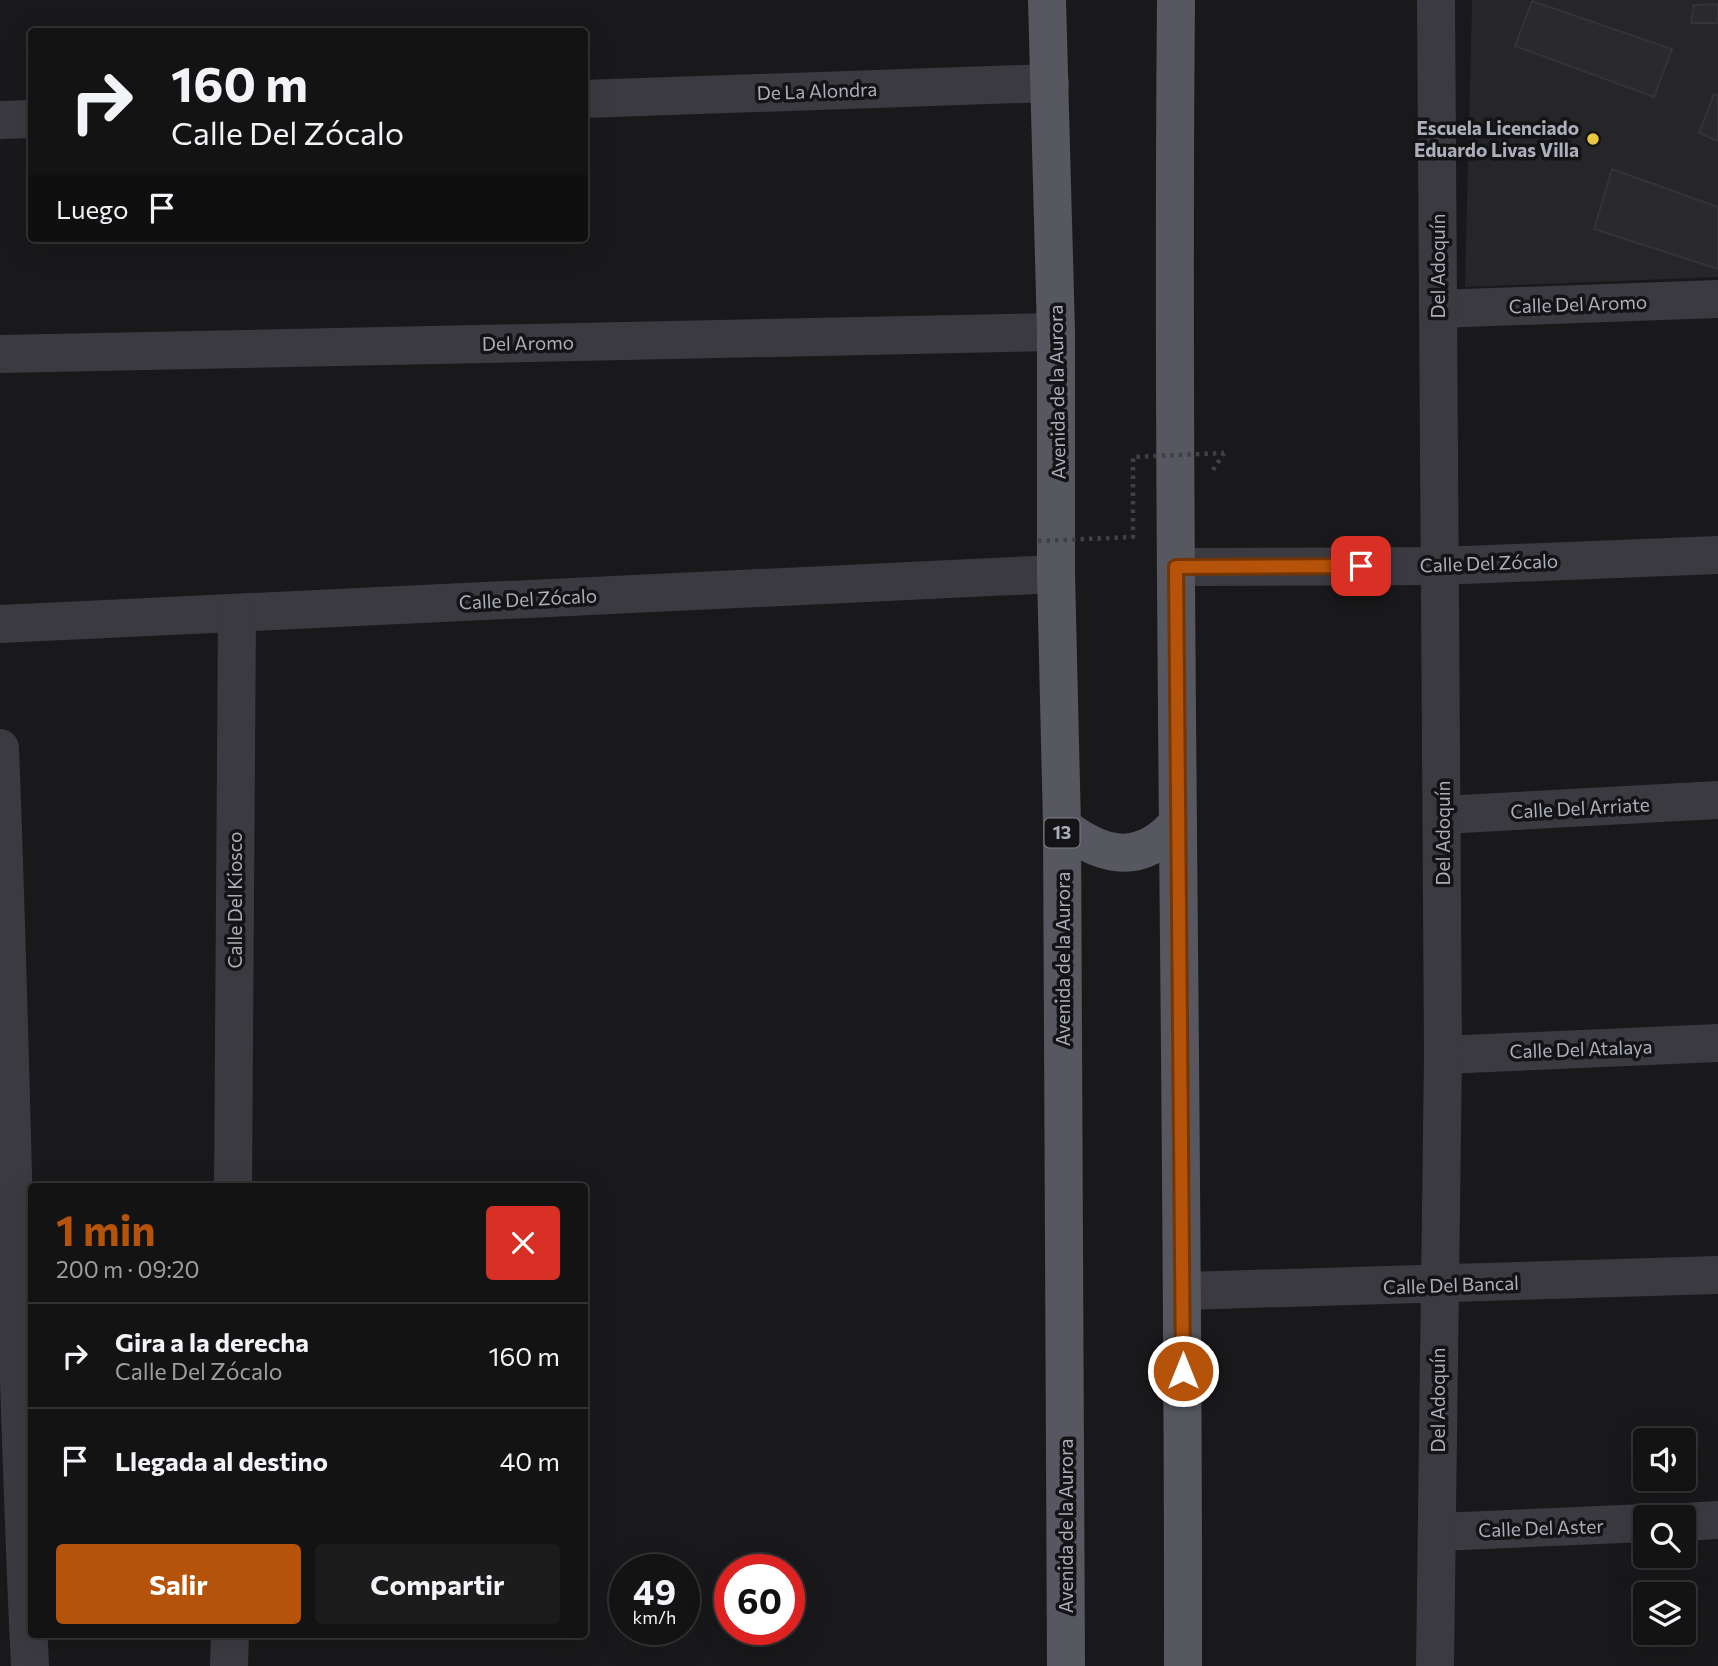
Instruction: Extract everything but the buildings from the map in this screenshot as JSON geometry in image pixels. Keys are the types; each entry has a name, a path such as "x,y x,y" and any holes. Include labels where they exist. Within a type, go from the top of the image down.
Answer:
{"main road":[{"name":"Avenida de la Aurora","path":"1047,0 1056,332 1056,574 1062,826 1066,1666"},
{"path":"1177,0 1174,285 1184,1291 1183,1666"},
{"path":"1062,826 1086,844 1118,853 1145,851 1162,842 1178,823"}],"street":[{"name":"Del Adoquín","path":"1435,1666 1443,1055 1436,0"},
{"name":"De La Alondra","path":"588,99 1050,83"},
{"path":"0,120 28,118"},
{"name":"Calle Del Aromo","path":"1438,309 1718,299"},
{"name":"Del Aromo","path":"0,354 1056,332"},
{"name":"Calle Del Zócalo","path":"1176,567 1440,566 1718,555"},
{"name":"Calle Del Zócalo","path":"0,624 1056,574"},
{"name":"Calle Del Kiosco","path":"233,1183 237,613"},
{"path":"0,748 5,1019 16,1250 11,1490 30,1666"},
{"name":"Calle Del Arriate","path":"1443,815 1718,800"},
{"name":"Calle Del Atalaya","path":"1443,1055 1718,1043"},
{"name":"Calle Del Bancal","path":"1184,1291 1439,1286 1718,1275"},
{"path":"1696,1522 1718,1521"},
{"name":"Calle Del Aster","path":"1438,1532 1633,1524"},
{"path":"229,1666 230,1638"}],"path":[{"path":"1038,541 1133,537 1133,457 1224,453"}],"shaded area":[{"name":"Escuela Licenciado Eduardo Livas Villa","path":"1472,0 1718,0 1718,277 1465,287"}],"place":[{"name":"Escuela Licenciado Eduardo Livas Villa","path":"1593,139"}],"route":[{"path":"1183,1371 1176,567 1361,566"}]}
